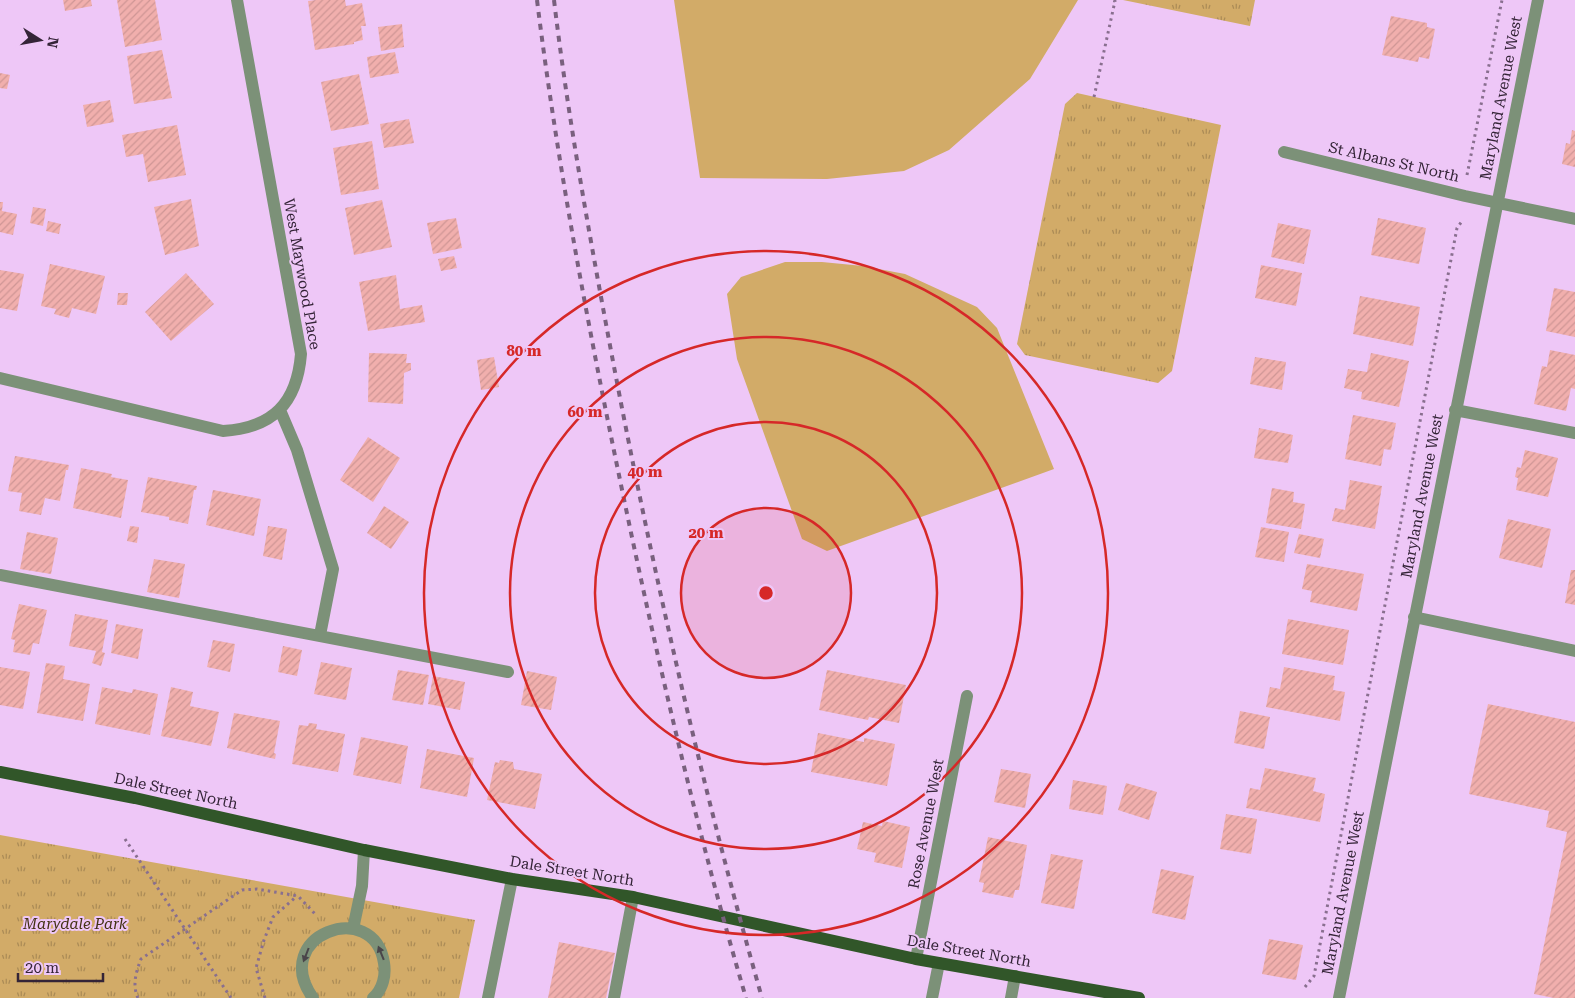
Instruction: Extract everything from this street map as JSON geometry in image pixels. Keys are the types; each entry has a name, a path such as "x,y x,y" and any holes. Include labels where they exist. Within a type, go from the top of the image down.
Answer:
{"main road":[{"name":"Dale Street North","path":"0,772 135,798 364,850 512,879 633,897 939,963 1139,998"}],"street":[{"name":"West Maywood Place","path":"0,378 223,431 244,430 263,423 280,410 292,394 300,374 301,354 237,0"},
{"name":"Maryland Avenue West","path":"1339,998 1538,0"},
{"name":"St Albans St North","path":"1284,152 1575,219"},
{"path":"280,410 297,450 333,569 320,635"},
{"path":"1455,410 1575,433"},
{"path":"0,575 508,672"},
{"path":"1414,617 1575,651"},
{"name":"Rose Avenue West","path":"916,958 967,696"},
{"path":"353,929 362,886 364,850"},
{"path":"488,998 512,879"},
{"path":"614,998 633,897"},
{"path":"313,998 306,988 302,975 303,961 308,948 317,937 329,930 341,928 353,929 366,934 376,943 383,956 385,969 383,983 373,998"},
{"path":"932,998 939,963"},
{"path":"1011,998 1015,976"}],"path":[{"path":"1094,97 1115,1 1112,0"},
{"path":"1468,175 1502,0"},
{"path":"1305,987 1314,976 1457,228 1462,221"},
{"path":"125,838 231,998"},
{"path":"138,998 135,974 140,959 242,890 257,889 298,896 329,930"},
{"path":"265,998 256,968 264,940 272,917 298,896"}],"green space":[{"path":"674,0 1078,0 1030,79 949,150 904,171 827,179 700,178"},
{"path":"1123,0 1255,0 1250,26"},
{"path":"1077,93 1221,125 1172,371 1158,383 1025,355 1017,344 1065,104"},
{"path":"785,262 822,262 863,266 905,274 977,307 997,328 1054,469 827,551 802,539 737,359 727,294 741,277"},
{"name":"Marydale Park","path":"0,835 475,920 459,998 0,998"}],"building":[{"path":"63,0 91,0 92,6 65,11"},
{"path":"117,0 155,0 162,40 125,47"},
{"path":"345,0 346,6 362,3 366,26 361,26 363,40 354,42 354,44 315,50 308,1"},
{"path":"1391,16 1427,23 1427,27 1435,29 1429,59 1419,57 1418,62 1382,55"},
{"path":"402,24 404,47 381,51 378,27"},
{"path":"162,50 172,98 134,104 127,56"},
{"path":"395,52 399,73 370,78 367,57"},
{"path":"0,73 10,75 7,89 0,88"},
{"path":"359,74 369,124 331,131 321,82"},
{"path":"110,100 114,122 87,127 83,105"},
{"path":"409,119 414,143 384,148 380,124"},
{"path":"177,125 186,175 148,182 143,154 126,157 122,135"},
{"path":"1572,130 1575,131 1575,167 1562,164 1566,143 1570,144"},
{"path":"372,141 379,189 341,195 333,148"},
{"path":"191,199 199,246 165,255 154,207"},
{"path":"382,200 392,247 354,255 345,208"},
{"path":"0,202 3,202 2,211 17,214 13,235 0,232"},
{"path":"33,207 46,209 43,226 30,223"},
{"path":"456,218 462,248 433,254 427,223"},
{"path":"1378,218 1426,228 1419,264 1371,255"},
{"path":"48,221 61,224 59,234 46,231"},
{"path":"1278,223 1311,230 1304,264 1271,257"},
{"path":"454,256 457,268 441,271 438,259"},
{"path":"50,264 105,276 96,314 72,308 69,318 54,314 56,309 41,306"},
{"path":"1261,265 1302,273 1296,306 1255,298"},
{"path":"0,270 24,274 17,311 0,308"},
{"path":"186,273 214,304 171,341 145,312"},
{"path":"396,275 400,309 422,305 425,322 368,331 359,282"},
{"path":"1554,288 1575,292 1575,337 1546,331"},
{"path":"118,293 128,293 127,305 117,305"},
{"path":"1360,296 1420,307 1413,346 1353,334"},
{"path":"1550,350 1575,355 1575,389 1571,388 1566,411 1534,404 1542,366 1547,367"},
{"path":"369,353 407,354 406,363 411,363 411,370 404,373 403,404 368,402"},
{"path":"1371,353 1409,361 1399,407 1361,399 1362,392 1344,388 1348,369 1367,372"},
{"path":"494,357 499,387 481,390 477,360"},
{"path":"1255,357 1286,362 1282,390 1250,384"},
{"path":"1353,415 1396,423 1391,450 1384,449 1381,466 1345,459"},
{"path":"1259,428 1293,435 1288,463 1254,458"},
{"path":"368,437 400,458 373,502 340,480"},
{"path":"1525,450 1558,458 1548,497 1516,490 1518,478 1515,477 1517,467 1521,468"},
{"path":"15,456 69,465 68,470 66,470 60,501 45,498 41,515 19,511 22,493 8,491"},
{"path":"81,468 112,474 111,477 128,480 121,518 73,508"},
{"path":"148,477 197,486 196,490 194,490 188,524 169,520 169,517 141,512"},
{"path":"1350,480 1382,486 1375,529 1332,521 1335,508 1345,510"},
{"path":"1272,488 1294,492 1293,502 1305,504 1301,529 1266,523"},
{"path":"213,490 261,499 254,536 206,525"},
{"path":"384,506 409,522 391,549 367,533"},
{"path":"1508,519 1551,529 1542,568 1499,558"},
{"path":"130,526 139,527 137,543 127,541"},
{"path":"268,526 287,529 282,560 263,556"},
{"path":"1261,527 1289,532 1284,562 1255,557"},
{"path":"27,532 58,538 51,574 20,569"},
{"path":"1299,534 1324,539 1320,558 1294,553"},
{"path":"154,559 185,564 179,598 147,592"},
{"path":"1307,564 1364,574 1357,611 1310,602 1312,591 1302,589"},
{"path":"1571,570 1575,570 1575,605 1565,603"},
{"path":"19,604 47,610 39,644 33,643 30,655 13,652 15,640 11,639"},
{"path":"75,614 108,620 102,652 105,653 101,666 92,663 96,651 69,646"},
{"path":"1288,619 1349,630 1343,665 1282,654"},
{"path":"116,624 143,629 138,659 111,653"},
{"path":"213,640 235,644 230,672 207,667"},
{"path":"283,646 302,650 297,676 278,672"},
{"path":"321,662 352,668 346,700 314,694"},
{"path":"46,663 65,666 63,679 90,684 83,721 37,713"},
{"path":"0,667 30,672 23,709 0,705"},
{"path":"1284,667 1335,676 1333,690 1345,692 1340,721 1266,707 1270,687 1280,689"},
{"path":"398,670 429,675 423,705 392,700"},
{"path":"827,670 906,685 899,723 869,717 868,720 819,710"},
{"path":"527,671 557,677 551,710 521,705"},
{"path":"433,676 465,682 460,710 428,704"},
{"path":"102,687 132,693 133,689 158,694 150,735 95,724"},
{"path":"171,687 193,692 190,706 219,712 211,746 161,736"},
{"path":"1488,704 1575,722 1575,998 1554,998 1534,994 1567,832 1546,827 1549,811 1469,794"},
{"path":"1240,711 1270,717 1264,749 1234,743"},
{"path":"234,713 280,721 274,753 276,754 275,759 227,748"},
{"path":"309,723 317,724 316,729 345,734 338,772 292,764 299,725 308,726"},
{"path":"818,733 864,742 864,738 895,744 887,786 811,772"},
{"path":"361,737 408,746 401,784 353,775"},
{"path":"427,749 474,758 467,797 420,788"},
{"path":"500,760 513,762 514,769 542,774 535,809 487,800 495,762 499,763"},
{"path":"1265,768 1316,778 1313,791 1325,794 1320,822 1246,808 1250,788 1260,790"},
{"path":"1001,769 1031,774 1025,808 994,802"},
{"path":"1073,780 1107,786 1103,815 1069,809"},
{"path":"1126,783 1157,792 1149,820 1118,810"},
{"path":"1226,814 1257,819 1251,854 1220,849"},
{"path":"883,821 910,827 902,868 874,862 876,853 857,849 863,822 882,826"},
{"path":"988,837 1027,845 1019,890 1015,890 1013,898 982,892 984,883 979,882"},
{"path":"1051,854 1083,860 1074,909 1041,903"},
{"path":"1161,869 1194,876 1185,920 1152,913"},
{"path":"1269,939 1303,945 1296,980 1262,974"},
{"path":"559,942 615,953 606,998 548,998"}],"railway":[{"path":"537,0 554,121 574,241 620,480 678,740 710,870 746,998"},
{"path":"554,0 584,203 639,494 696,747 762,998"}]}
